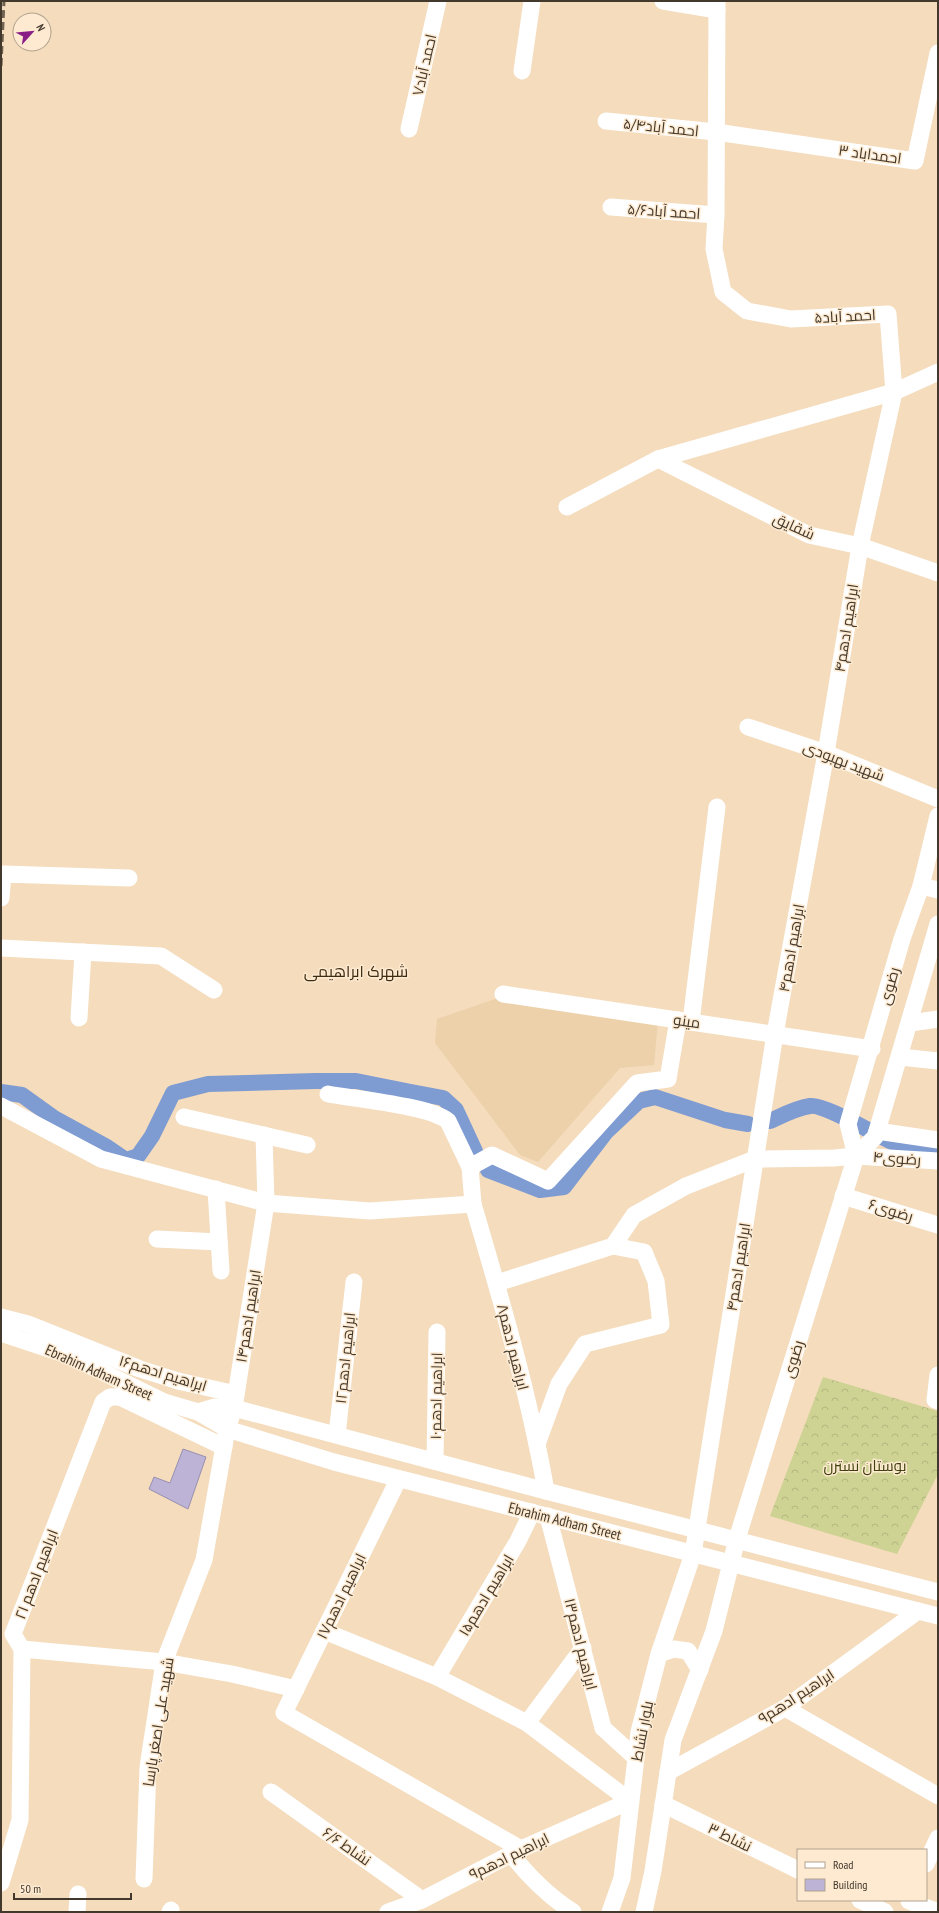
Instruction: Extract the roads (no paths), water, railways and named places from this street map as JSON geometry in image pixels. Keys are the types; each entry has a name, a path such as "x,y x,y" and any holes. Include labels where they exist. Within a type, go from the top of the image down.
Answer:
{"street":[{"name":"احمد آباد۷","path":"409,130 438,1"},
{"path":"522,71 532,1"},
{"path":"663,1 717,5"},
{"name":"احمد آباد۵","path":"717,5 716,214 714,249 723,292 747,311 791,319 888,314 894,392"},
{"name":"احمداباد ۳","path":"716,132 915,161 938,53"},
{"name":"احمد آباد۵/۴","path":"606,121 716,132"},
{"name":"احمد آباد۵/۶","path":"611,207 716,214"},
{"path":"567,507 658,458 894,392 938,372"},
{"name":"ابراهیم ادهم۴","path":"693,1554 775,1034 826,753 860,546 894,392"},
{"name":"شقایق","path":"658,458 809,535 860,546 938,573"},
{"name":"شهید بهبودی","path":"748,727 826,753 938,799"},
{"path":"328,1094 426,1111 442,1116 448,1121 470,1167 492,1155 548,1181 637,1083 668,1079 684,1021 717,807"},
{"name":"رضوی","path":"856,1156 848,1124 872,1049 902,939 920,886 938,816"},
{"path":"1,898 3,874 129,878"},
{"path":"920,886 938,890"},
{"name":"رضوی","path":"732,1563 737,1539 843,1196 856,1156 875,1137 910,1023 938,924"},
{"path":"1,948 161,956 214,990"},
{"path":"79,1018 83,952"},
{"name":"مینو","path":"503,994 872,1049"},
{"path":"910,1023 938,1019"},
{"path":"900,1056 938,1061"},
{"path":"1,1106 101,1159 266,1203 370,1211 473,1204"},
{"path":"184,1117 307,1145"},
{"path":"877,1131 938,1140"},
{"name":"ابراهیم ادهم۱۴","path":"227,1429 235,1401 266,1203 264,1135"},
{"name":"رضوی۴","path":"613,1246 634,1215 686,1186 755,1160 856,1156 938,1161"},
{"name":"ابراهیم ادهم۸","path":"470,1167 473,1204 497,1283 537,1444 546,1491"},
{"path":"216,1189 221,1271"},
{"name":"رضوی۶","path":"843,1196 938,1225"},
{"path":"157,1239 219,1242"},
{"path":"497,1283 613,1246 644,1252 656,1280 661,1325 585,1344 559,1384 537,1444"},
{"name":"ابراهیم ادهم۱۲","path":"337,1435 354,1282"},
{"name":"ابراهیم ادهم۱۶","path":"1,1317 28,1324 140,1369 235,1401"},
{"name":"ابراهیم ادهم۱۰","path":"435,1461 437,1332"},
{"name":"Ebrahim Adham Street","path":"1,1333 70,1356 164,1402 198,1412 227,1429 334,1462 398,1480 540,1514 938,1616"},
{"path":"937,1400 938,1375"},
{"name":"ابراهیم ادهم ۲۱","path":"1,1883 20,1820 22,1649 13,1634 103,1402 110,1397 120,1397 224,1447"},
{"name":"Ebrahim Adham Street","path":"198,1412 235,1401 337,1435 546,1491 938,1592"},
{"name":"شهید علی اصغر پارسا","path":"144,1880 148,1767 164,1662 204,1560 227,1429"},
{"name":"ابراهیم ادهم۱۷","path":"398,1480 284,1713 516,1852"},
{"name":"ابراهیم ادهم۱۳","path":"540,1514 583,1648 603,1728 636,1758"},
{"name":"ابراهیم ادهم۱۵","path":"436,1677 518,1541 540,1514"},
{"name":"بلوار نشاط","path":"610,1912 622,1878 639,1732 659,1654 693,1554"},
{"path":"644,1912 673,1740 714,1631 732,1563"},
{"name":"ابراهیم ادهم۹","path":"668,1772 785,1708 918,1611"},
{"path":"324,1631 436,1677 527,1723 630,1801"},
{"path":"527,1723 583,1648"},
{"path":"659,1654 674,1648 688,1651 700,1670"},
{"path":"22,1649 164,1662 232,1674 296,1689"},
{"path":"785,1708 938,1796"},
{"name":"نشاط ۶/۶","path":"271,1792 422,1900"},
{"name":"ابراهیم ادهم۹","path":"398,1911 516,1852 630,1801"},
{"name":"نشاط ۳","path":"663,1804 797,1870"},
{"path":"927,1862 938,1838"},
{"path":"516,1852 530,1877 553,1900 572,1912"},
{"path":"77,1912 78,1894"},
{"path":"862,1901 885,1912"},
{"path":"908,1904 938,1912"}],"waterway":[{"path":"1,1092 22,1095 54,1118 107,1147 126,1160 138,1156 152,1136 173,1093 208,1084 356,1081 443,1098 456,1110 475,1151"},
{"path":"488,1170 540,1190 564,1187 606,1132 639,1101 655,1097 725,1120 748,1124"},
{"path":"770,1121 800,1108 810,1106 817,1107 837,1114 899,1145 938,1153"}],"railway":[{"path":"1,66 4,1"}],"district":[{"name":"شهرک ابراهیمی","path":"356,971"}],"park label":[{"name":"بوستان نسترن","path":"865,1465"}]}
